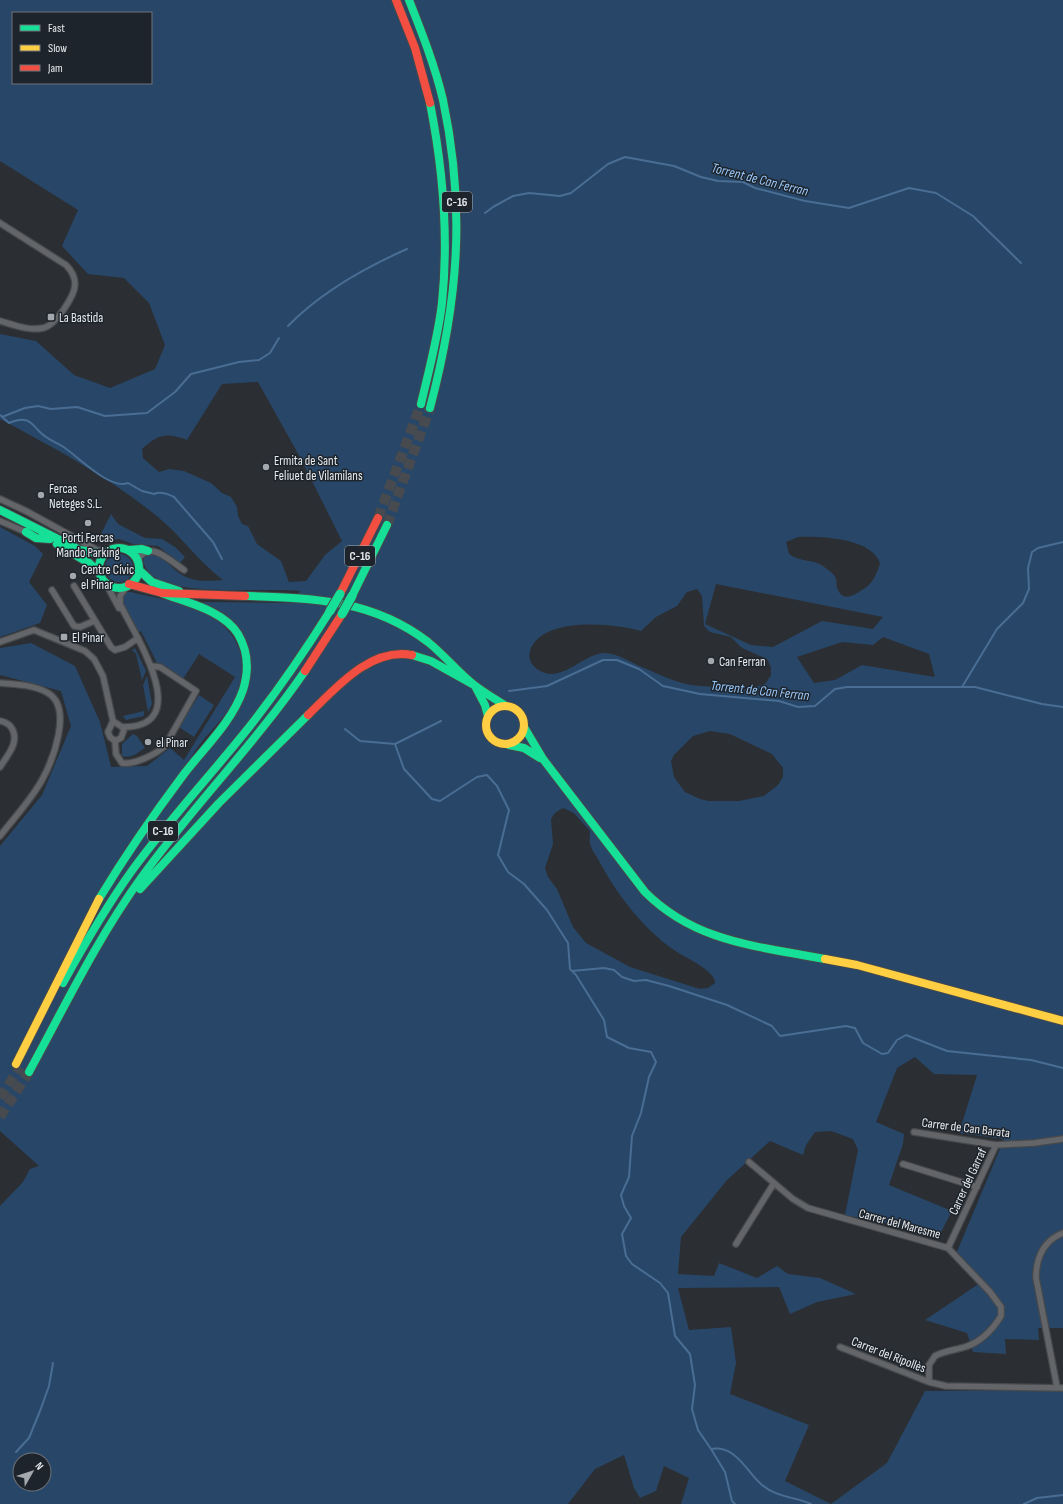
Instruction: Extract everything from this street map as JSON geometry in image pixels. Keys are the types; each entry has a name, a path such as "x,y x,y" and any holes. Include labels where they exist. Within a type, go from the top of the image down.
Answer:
{"main road":[{"name":"C-16","path":"396,0 411,37 429,92 441,155 446,208 446,244 442,306 438,334 421,404"},
{"name":"C-16","path":"409,0 434,67 445,111 452,154 457,205 457,261 453,308 449,337 430,408"},
{"path":"0,510 80,550 106,553"},
{"name":"C-16","path":"162,593 202,607 228,622 238,635 245,649 247,671 245,686 231,712 154,815 118,867 74,945 18,1065 84,945 122,884 154,840 264,708 306,650 340,594 378,518"},
{"path":"24,521 89,563 99,572 105,582 115,587 128,585 162,593 311,598 354,606 384,616 412,631 429,643 474,685 485,706 488,716 486,728 490,737 497,743 524,748 543,759"},
{"name":"C-16","path":"29,1072 75,986 132,890 162,850 282,704 342,614 387,525"},
{"path":"26,532 36,538 50,539"},
{"path":"99,572 100,563 106,553 116,548 129,550 142,549 148,551"},
{"path":"129,550 146,577 156,584 186,593"},
{"path":"128,585 135,579 138,565"},
{"path":"124,904 264,756 358,669 373,660 396,653 416,654 429,658 506,706 515,708 524,720 524,727 520,737 508,744"},
{"path":"488,716 496,708 506,706"},
{"path":"524,727 543,759 645,892 668,913 701,931 721,939 856,965 1063,1021"}],"street":[{"path":"0,223 66,265 73,273 75,286 56,320 45,328 30,329 0,321"},
{"path":"0,499 26,511 97,550 106,553"},
{"path":"0,521 26,532"},
{"path":"138,565 140,556 148,551 159,552 184,570"},
{"path":"105,582 109,592 138,638 151,666 158,699 157,710 148,721 125,727 119,726 113,722"},
{"path":"126,617 119,600 128,585"},
{"path":"74,586 111,647 115,650 125,647 138,638"},
{"path":"52,590 74,626 80,627 94,621"},
{"path":"0,642 34,630 85,651 99,667 113,722 108,732 110,737 115,741 116,754 122,763 130,763 157,752 165,746 196,691 160,667 151,666"},
{"path":"0,683 40,690 48,693 56,702 61,720 48,768 42,780 0,836"},
{"path":"0,721 5,722 10,726 14,733 15,739 13,746 0,768"},
{"path":"115,741 121,738 125,727"},
{"name":"Carrer de Can Barata","path":"914,1132 996,1145 1034,1143 1063,1139"},
{"name":"Carrer del Garraf","path":"948,1248 996,1145"},
{"name":"Carrer del Maresme","path":"749,1162 808,1208 948,1248 990,1292 1000,1307 1002,1316 993,1328 979,1340 967,1346 935,1356 929,1365 929,1382"},
{"path":"903,1164 976,1187"},
{"path":"736,1244 774,1183"},
{"path":"929,1382 946,1386 1060,1388 1036,1278 1036,1265 1038,1255 1049,1241 1063,1233"},
{"name":"Carrer del Ripollès","path":"840,1347 929,1382"}],"shaded area":[{"path":"0,0 1063,0 1063,1328 1038,1328 1039,1340 1005,1339 1006,1354 973,1352 967,1333 925,1320 983,1281 956,1254 1004,1139 959,1133 977,1075 934,1074 915,1057 897,1068 876,1122 904,1134 903,1144 889,1185 952,1211 940,1234 845,1215 858,1150 853,1139 831,1131 815,1132 806,1145 803,1155 770,1141 727,1180 681,1237 678,1274 714,1276 719,1263 757,1278 777,1266 788,1274 820,1278 856,1294 817,1302 790,1314 779,1287 678,1288 689,1330 731,1327 736,1363 730,1394 809,1425 785,1481 831,1504 681,1504 689,1478 664,1466 656,1491 640,1498 634,1488 624,1455 595,1469 568,1504 0,1504 0,1206 23,1182 30,1169 39,1166 0,1131 0,846 42,795 71,726 61,691 0,675 0,648 31,643 75,666 100,722 111,767 147,766 170,748 184,760 235,677 199,654 183,679 157,663 141,631 138,633 123,607 123,596 126,592 131,592 175,602 199,610 213,617 224,626 233,636 238,647 242,660 242,673 239,687 233,702 191,758 205,751 224,727 244,697 251,674 245,644 237,629 225,616 198,602 293,603 300,591 199,589 179,586 162,581 150,574 146,569 143,560 146,555 158,557 190,579 204,581 223,580 214,573 166,524 140,503 82,464 0,419 0,334 36,341 74,375 110,388 155,369 165,345 149,303 124,278 88,274 62,246 78,210 0,161","holes":["258,382 301,459 342,541 325,555 306,581 289,582 281,561 257,544 248,526 242,524 238,516 237,507 231,497 222,493 211,483 184,471 169,469 159,472 143,458 142,449 158,437 168,435 187,440 222,384","798,537 832,538 844,540 867,548 875,555 880,563 876,575 866,588 856,594 845,597 839,593 833,574 823,566 815,562 793,557 789,554 786,542","716,584 883,617 873,629 822,621 773,647 751,645 705,624","697,589 702,596 704,626 710,632 731,637 742,648 767,659 771,667 771,675 766,683 741,690 726,687 686,684 639,666 620,656 609,653 587,658 563,672 554,674 546,673 537,669 530,661 530,651 537,640 548,632 563,627 579,625 613,626 641,631 656,617 677,606 687,592","883,637 929,654 935,677 862,665 835,680 814,683 797,657 842,642 873,645","710,731 730,734 772,754 783,768 783,777 778,785 764,796 739,801 709,801 700,799 685,792 674,777 671,761 674,755 693,736","563,808 574,813 590,831 590,842 592,849 613,884 631,909 662,941 710,973 714,978 715,983 708,988 700,989 630,967 586,943 573,927 557,889 548,877 545,868 553,844 551,819 555,813"]},
{"path":"111,514 118,524 145,538 162,539 175,547 185,557 180,563 158,546 133,544 119,539 97,542"},
{"path":"0,527 35,546 43,554 29,582 47,605 40,623 0,637"},
{"path":"119,554 129,558 133,568 129,578 119,582 109,578 105,568 109,558"},
{"path":"135,648 146,671 142,680 136,654 132,650"},
{"path":"147,676 152,704 148,712 143,685"},
{"path":"199,695 214,705 194,737 179,727"},
{"path":"144,711 144,716 126,720 123,716"},
{"path":"133,734 137,736 145,748 132,756 122,756 122,744"},
{"path":"1063,1390 1063,1504 831,1504 887,1463 925,1391"}],"waterway":[{"name":"Torrent de Can Ferran","path":"485,213 513,196 529,193 560,196 571,193 608,164 625,157 674,166 701,177 718,181 743,182 755,188 805,201 849,208 909,188 936,193 973,216 1021,263"},
{"name":"Torrent de Can Ferran","path":"288,326 314,302 344,282 375,264 407,249"},
{"name":"Torrent de Can Ferran","path":"2,417 25,408 38,406 51,409 77,407 105,416 147,413 175,392 191,374 239,362 259,360 270,353 279,338"},
{"name":"Torrent de Can Ferran","path":"0,415 9,423 21,420 30,422 46,437 62,446 94,471 112,482 120,484 128,483 142,491 154,494 164,493 174,497 213,542 222,559"},
{"path":"962,687 997,629 1023,603 1029,589 1028,568 1032,552 1038,548 1063,542"},
{"name":"Torrent de Can Ferran","path":"509,691 547,686 603,660 617,660 639,669 663,686 700,694 779,701 798,707 815,706 835,689 847,687 975,687 1042,704 1063,707"},
{"path":"395,744 441,721"},
{"name":"Torrent de Can Ferran","path":"345,729 360,741 395,744 404,769 432,799 440,801 477,777 487,775 497,786 509,810 498,855 508,872 524,884 547,910 568,943 570,969 576,975 604,1020 607,1037 629,1048 651,1052 656,1062 649,1077 641,1113 632,1136 629,1177 621,1195 624,1206 631,1218 622,1234 626,1256 632,1264 660,1283 668,1293 675,1336 690,1354 695,1385 692,1409 698,1430 711,1449 720,1449 734,1455 767,1489 811,1504"},
{"path":"572,971 604,968 614,970 622,977 634,981 646,980 669,986 727,1005 772,1026 780,1036 846,1026 855,1028 863,1043 882,1054 888,1053 897,1040 906,1035 947,1051 1031,1060 1063,1068"},
{"path":"16,1452 29,1438 49,1386 53,1363"},
{"path":"711,1449 725,1472 732,1501 735,1504"},
{"name":"Torrent de Can Ferran","path":"1024,1504 1037,1498 1063,1495"}],"tunnel":[{"path":"378,518 421,404"},
{"path":"387,525 430,408"},
{"path":"0,1098 20,1067"},
{"path":"0,1117 29,1072"}],"traffic: fast":[{"path":"409,0 440,87 450,140 455,179 456,255 452,293 440,369 430,408"},
{"path":"421,404 440,316 445,252 444,202 435,128 430,103"},
{"path":"0,510 80,550 104,554"},
{"path":"352,596 387,525"},
{"path":"26,532 36,538 50,539"},
{"path":"57,544 89,563 99,572"},
{"path":"119,548 133,554 139,568 133,582 119,588 105,582 99,568 105,554 119,548"},
{"path":"129,550 142,549 148,551"},
{"path":"138,569 152,582 179,591"},
{"path":"99,899 129,851 162,804 184,774 225,724 238,702 245,683 247,668 246,654 238,634 231,626 223,619 204,608 162,593"},
{"path":"330,611 340,594"},
{"path":"245,596 318,600 363,609 385,617 407,628 428,642 473,684 506,706"},
{"path":"342,614 352,596"},
{"path":"63,983 96,926 131,872 261,712 292,670 330,611"},
{"path":"412,655 431,661 474,685"},
{"path":"29,1072 82,973 125,901 181,826 245,750 305,671"},
{"path":"475,686 485,705 488,716"},
{"path":"140,889 219,803 308,715"},
{"path":"524,727 543,759 645,892 665,909 685,922 729,940 752,946 825,959"},
{"path":"509,745 524,748 540,758"}],"traffic: slow":[{"path":"501,706 509,706 519,711 523,718 524,725 523,732 519,739 509,744 501,744 491,739 489,736 486,729 486,721 491,711 494,709 501,706"},
{"path":"16,1064 99,899"},
{"path":"825,959 857,965 1063,1021"}],"traffic: jam":[{"path":"396,0 415,48 430,103"},
{"path":"340,594 378,518"},
{"path":"129,584 162,593 245,596"},
{"path":"305,671 342,614"},
{"path":"308,715 354,672 382,657 397,654 412,655"}],"place":[{"name":"La Bastida","path":"51,317"},
{"name":"Ermita de Sant Feliuet de Vilamilans","path":"266,467"},
{"name":"Fercas Neteges S.L.","path":"41,495"},
{"name":"Porti Fercas Mando Parking","path":"88,523"},
{"name":"Centre Cívic el Pinar","path":"73,576"},
{"name":"El Pinar","path":"64,637"},
{"name":"Can Ferran","path":"711,661"},
{"name":"el Pinar","path":"148,742"}]}
